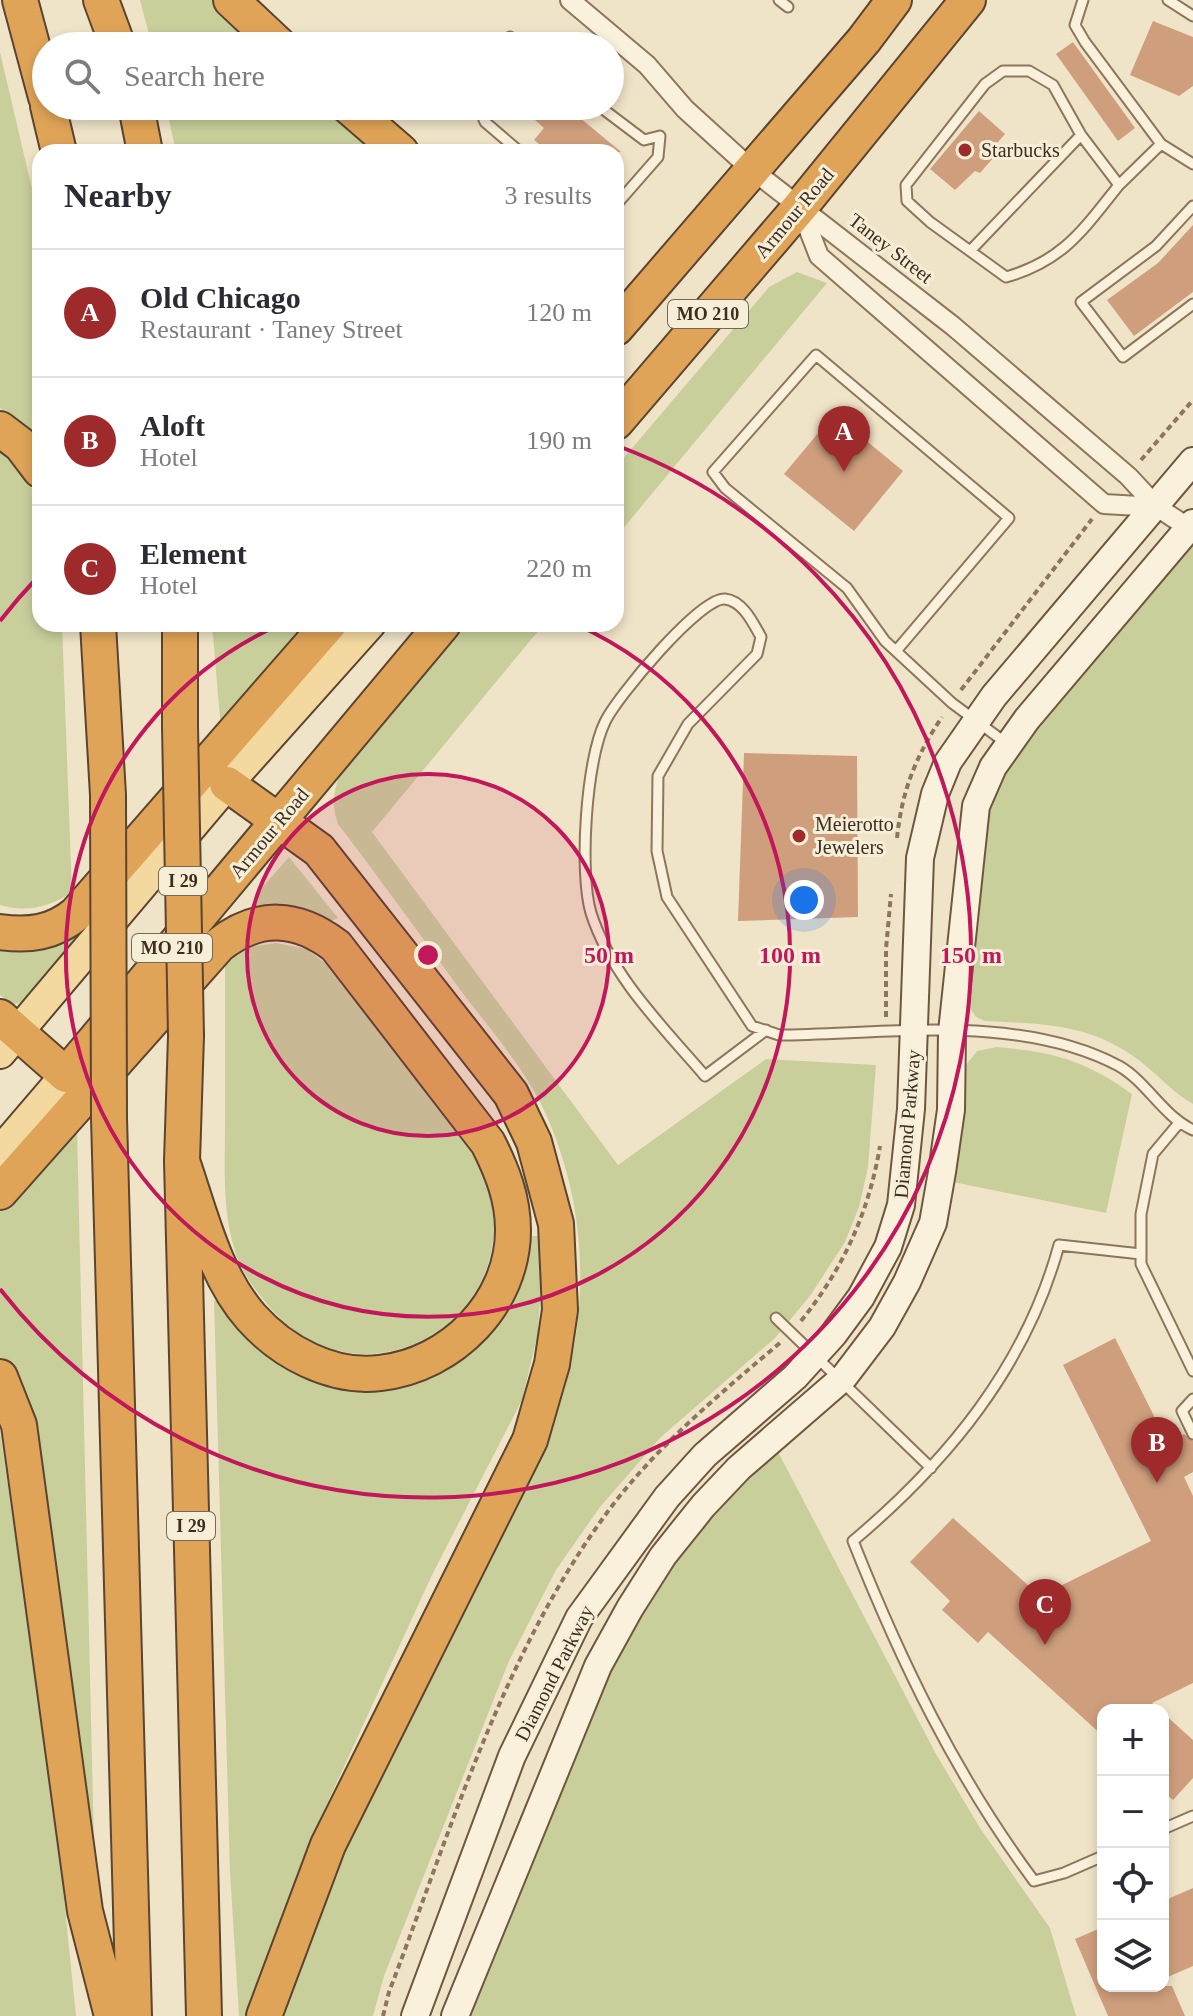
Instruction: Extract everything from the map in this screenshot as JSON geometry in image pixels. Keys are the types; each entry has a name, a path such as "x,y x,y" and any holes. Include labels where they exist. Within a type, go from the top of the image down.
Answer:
{"highway":[{"path":"20,0 32,45"},
{"path":"101,0 113,32"},
{"path":"231,0 265,32"},
{"name":"MO 210","path":"624,319 864,40 894,0"},
{"name":"Armour Road","path":"624,413 800,207 968,0"},
{"path":"51,120 57,144"},
{"path":"139,120 143,144"},
{"path":"364,120 392,144"},
{"path":"624,288 655,282"},
{"path":"0,429 21,445 32,459"},
{"path":"82,632 100,682"},
{"path":"98,632 108,795 109,1118 134,2016"},
{"name":"I 29","path":"180,632 186,1036 182,1161 204,2016"},
{"path":"0,932 45,931 62,925 76,914 322,632"},
{"name":"Armour Road","path":"66,1075 436,632"},
{"path":"227,784 319,850 511,1094 534,1142 556,1224 560,1310 552,1364 530,1440 328,1845 264,2016"},
{"path":"0,1192 219,945 233,934 255,926 272,922 295,924 320,933 336,946 488,1143 502,1170 511,1204 513,1232 503,1284 485,1313 457,1341 435,1356 408,1367 379,1373 357,1373 303,1357 283,1347 238,1300 217,1257 182,1161"},
{"path":"6,1035 66,1075"},
{"path":"0,1377 19,1425 85,1911 112,2016"}],"main road":[{"name":"MO 210","path":"6,1035 363,632"},
{"name":"Armour Road","path":"0,1152 66,1075"}],"street":[{"name":"Taney Street","path":"570,0 607,32"},
{"name":"Taney Street","path":"624,46 663,80 685,109 751,169 953,326 1128,476 1157,507 1191,526"},
{"path":"800,207 819,256 1104,504 1157,507"},
{"name":"Diamond Parkway","path":"415,2016 512,1756 579,1618 667,1497 705,1455 817,1355 861,1297 888,1247 901,1205 911,1109 920,858 925,825 948,762 976,720 1193,461"},
{"name":"Diamond Parkway","path":"455,2016 598,1666 630,1608 663,1556 703,1506 739,1468 841,1379 882,1327 907,1282 933,1223 951,1110 952,1032 976,806 993,767 1009,745 1191,526"}],"lane":[{"path":"1083,0 1075,25 1161,144 1193,164"},
{"path":"1168,0 1193,16"},
{"path":"1119,185 1081,135 1053,85 1029,71 1003,71 985,84 906,185 907,201 930,222 1006,277 1038,268 1078,237 1119,185 1161,144"},
{"path":"484,120 511,144"},
{"path":"618,120 644,140 660,136 658,157 624,196"},
{"path":"971,250 1081,135"},
{"path":"1193,206 1156,246 1081,302 1123,357 1193,304"},
{"path":"896,651 1009,518 816,355 713,472 725,488 847,588 885,641 952,703 1009,745"},
{"path":"766,1030 705,1076 613,962 591,911 587,867 589,768 605,720 685,621 715,599 729,600 748,615 761,637 757,654 688,724 658,776 657,851 667,897 752,1026 766,1030 779,1035 952,1032 1018,1034 1055,1041 1121,1067 1179,1123 1193,1130"},
{"path":"1179,1123 1153,1154 1141,1214 1141,1264 1193,1371"},
{"path":"1097,1859 1064,1873 1034,1881 991,1822 896,1649 853,1541 956,1442 1017,1353 1047,1289 1059,1245 1141,1254"},
{"path":"776,1318 931,1468"},
{"path":"1193,1399 1182,1411 1193,1434"},
{"path":"1169,1826 1193,1816"}],"path":[{"path":"1128,476 1193,400"},
{"path":"896,845 910,773 918,753 952,703 1104,504"},
{"path":"886,1034 886,949 892,889"},
{"path":"383,2016 389,1992 502,1698 565,1573 645,1467 698,1412 791,1333 823,1294 863,1218 881,1137"}],"green space":[{"path":"140,0 212,0 243,32 148,32"},
{"path":"0,52 32,189 32,436 0,408"},
{"path":"169,120 342,120 371,144 174,144"},
{"path":"797,272 827,283 624,527 624,458 769,287"},
{"path":"0,449 27,479 32,489 32,632 62,632 72,892 46,905 28,908 0,905"},
{"path":"1193,530 1193,1104 1140,1061 1103,1039 1066,1028 985,1021 976,1017 967,1004 972,836 994,773"},
{"path":"213,632 308,632 221,730"},
{"path":"461,632 537,632 372,832 618,1165 766,1059 876,1065 868,1167 859,1207 845,1242 810,1296 775,1338 661,1437 600,1507 556,1570 509,1661 384,1976 373,2016 283,2016 328,1875 543,1451 571,1365 578,1321 578,1233 571,1189 559,1146 541,1104 511,1056 338,824 334,806 335,790 349,757"},
{"path":"289,857 338,918 331,921 288,905 256,908 254,897"},
{"path":"74,928 75,939 24,1001 12,1005 0,995 0,949 30,948"},
{"path":"276,943 307,949 331,968 473,1152 492,1207 490,1257 471,1299 438,1331 397,1350 352,1353 307,1338 266,1303 248,1278 235,1251 225,1188 225,960 249,947"},
{"path":"997,1047 1068,1060 1099,1073 1132,1094 1106,1213 953,1182 962,1070 977,1051"},
{"path":"77,1130 94,1844 90,1851 32,1416 20,1383 0,1357 0,1212 18,1200"},
{"path":"527,1236 544,1236 538,1333 522,1400 432,1575 314,1832 276,1932 253,2016 239,2016 230,1872 214,1301 221,1298 231,1315 411,1380"},
{"path":"0,1431 56,1820 76,2016 0,2016"},
{"path":"776,1448 936,1754 980,1828 1050,1928 1076,2016 465,2016 599,1674 674,1554"}],"building":[{"path":"1153,21 1193,37 1193,86 1179,96 1130,75"},
{"path":"1073,42 1135,128 1118,141 1056,54"},
{"name":"Starbucks","path":"979,111 1005,134 990,151 995,156 980,173 975,171 955,190 930,169"},
{"path":"535,120 583,120 611,144 539,144 534,140 544,128"},
{"path":"1193,225 1193,292 1134,336 1107,300 1158,263"},
{"path":"834,414 903,471 854,531 784,474"},
{"name":"Meierotto Jewelers","path":"744,753 857,756 858,917 738,921"},
{"path":"1115,1338 1167,1442 1184,1434 1193,1441 1193,1472 1184,1477 1193,1496 1193,1683 1153,1704 1097,1704 1097,1731 988,1632 978,1643 942,1610 950,1601 910,1562 953,1518 1040,1596 1151,1541 1063,1365"},
{"path":"1169,1718 1193,1740 1193,1778 1173,1800 1169,1796"},
{"path":"1193,1888 1193,1966 1169,1976 1169,1920 1169,1898"},
{"path":"1097,1930 1097,1990 1075,1939"},
{"path":"1169,1986 1172,1986 1185,2016 1108,2016 1098,1992 1169,1992"}],"place":[{"name":"Starbucks","path":"965,150"},
{"name":"Old Chicago","path":"844,472"},
{"name":"Meierotto Jewelers","path":"799,836"},
{"name":"Aloft","path":"1157,1483"},
{"name":"Element","path":"1045,1645"}]}
